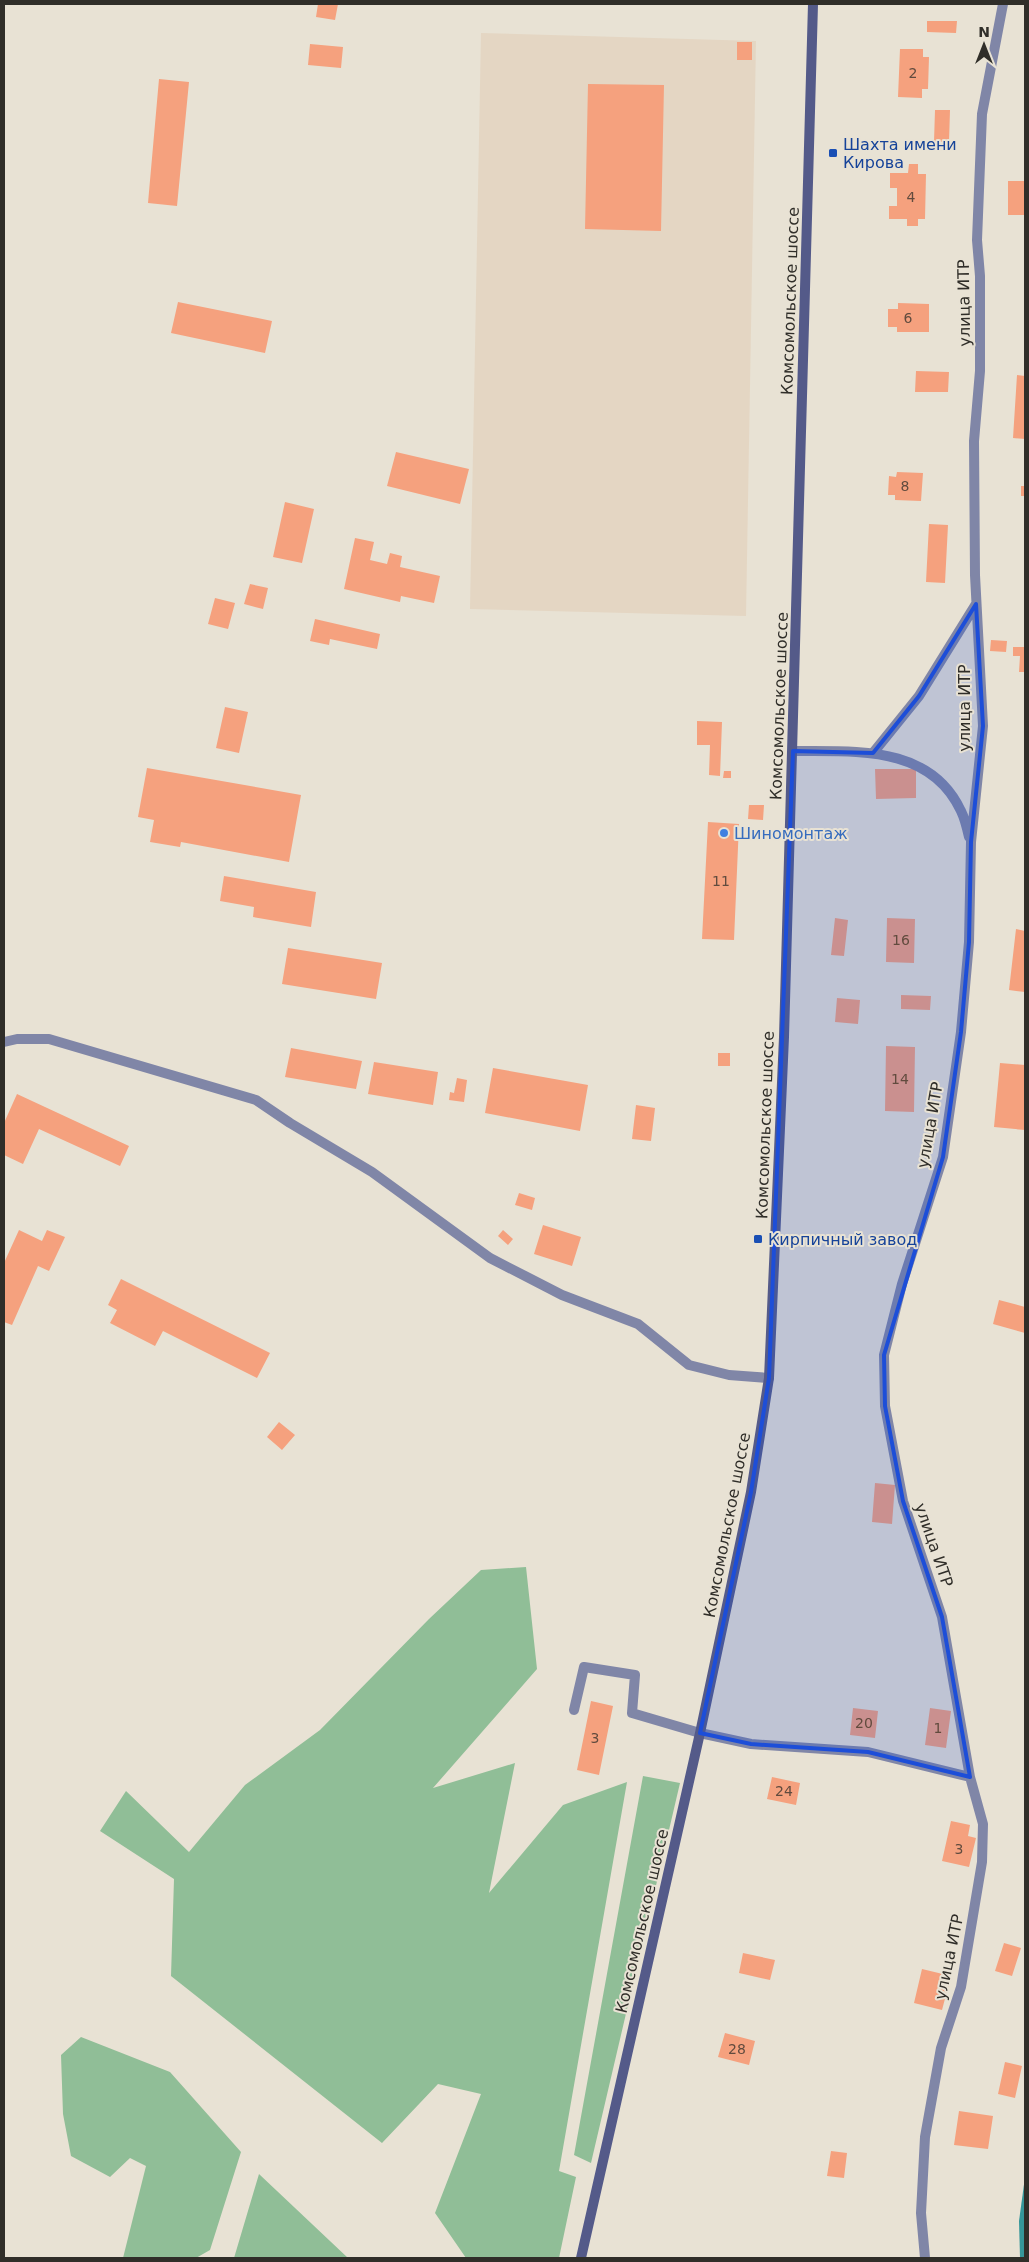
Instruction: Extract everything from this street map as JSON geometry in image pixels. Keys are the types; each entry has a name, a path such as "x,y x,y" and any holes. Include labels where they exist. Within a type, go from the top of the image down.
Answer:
{"main road":[{"name":"Комсомольское шоссе","path":"581,2258 700,1733 751,1492 769,1378 778,1195 813,4"}],"street":[{"name":"улица ИТР","path":"925,2258 921,2213 925,2137 941,2048 960,1987 982,1862 982,1824 970,1777 942,1618 903,1501 885,1406 884,1355 902,1284 943,1157 961,1032 969,942 971,842 982,726 976,604 974,441 980,371 980,276 977,240 982,114 1003,4"},
{"name":"улица ИТР","path":"971,842 961,810 943,784 921,766 899,758 870,752 919,696 976,604"},
{"path":"792,751 870,752"},
{"path":"4,1042 17,1039 49,1039 256,1100 290,1123 372,1172 490,1258 562,1295 638,1324 690,1365 729,1375 769,1378"},
{"path":"574,1710 584,1667 635,1675 632,1713 700,1733 751,1744 868,1752 970,1777"}],"highlighted area":[{"path":"976,604 983,726 971,842 969,942 961,1032 943,1157 884,1355 885,1406 903,1501 942,1617 970,1777 868,1752 751,1744 700,1733 751,1492 769,1378 793,751 873,753 919,696"}],"shaded area":[{"path":"481,33 756,41 746,616 470,609"}],"green space":[{"path":"526,1567 537,1669 433,1788 515,1763 489,1893 563,1805 627,1782 559,2171 576,2177 559,2258 466,2258 435,2213 481,2094 438,2084 382,2143 171,1976 174,1879 100,1831 126,1791 189,1852 245,1785 320,1730 429,1619 481,1570"},
{"path":"643,1776 680,1783 591,2163 574,2155"},
{"path":"81,2037 170,2072 241,2152 210,2250 196,2258 123,2258 146,2166 130,2158 110,2177 71,2156 63,2114 61,2055"},
{"path":"259,2174 348,2258 234,2258"}],"water":[{"path":"1025,2177 1025,2258 1020,2258 1019,2221"}],"building":[{"path":"318,4 338,4 335,20 316,17"},
{"path":"927,21 957,21 956,33 927,32"},
{"path":"737,42 752,42 752,60 737,60"},
{"path":"310,44 343,47 341,68 308,65"},
{"path":"900,49 923,49 923,57 929,57 928,89 922,89 922,98 898,97"},
{"path":"159,79 189,82 177,206 148,203"},
{"path":"588,84 664,85 661,231 585,229"},
{"path":"935,110 950,110 949,142 934,142"},
{"path":"909,164 918,164 918,174 926,174 925,219 918,219 918,226 907,226 907,219 889,219 889,206 897,206 897,188 890,188 890,173 908,173"},
{"path":"1008,181 1025,181 1025,215 1008,215"},
{"path":"178,302 272,321 265,353 171,333"},
{"path":"898,303 929,304 929,332 897,332 897,327 888,327 888,309 898,309"},
{"path":"916,371 949,372 948,392 915,392"},
{"path":"1017,375 1025,376 1025,439 1013,438"},
{"path":"396,452 469,469 460,504 387,486"},
{"path":"897,472 923,473 921,501 895,500 895,495 888,495 889,476 896,477"},
{"path":"1021,486 1025,486 1025,496 1021,496"},
{"path":"285,502 314,509 302,563 273,557"},
{"path":"929,524 948,525 945,583 926,582"},
{"path":"355,538 374,542 370,560 387,564 390,553 402,556 400,567 440,576 434,603 401,596 400,602 344,589"},
{"path":"250,584 268,588 263,609 244,604"},
{"path":"215,598 235,603 228,629 208,624"},
{"path":"315,619 380,634 377,649 330,639 329,645 310,641"},
{"path":"991,640 1007,641 1006,652 990,651"},
{"path":"1013,647 1025,647 1025,672 1019,672 1020,656 1013,656"},
{"path":"225,707 248,712 239,753 216,748"},
{"path":"697,721 722,722 720,776 709,775 710,745 697,745"},
{"path":"147,768 301,795 289,862 181,842 180,847 150,842 154,820 138,817"},
{"path":"875,769 916,769 916,798 876,799"},
{"path":"724,771 731,771 731,778 723,778"},
{"path":"749,805 764,805 763,820 748,819"},
{"path":"708,822 739,824 734,940 702,939"},
{"path":"224,876 316,892 311,927 253,917 254,907 220,901"},
{"path":"835,918 848,920 844,956 831,955"},
{"path":"887,918 915,919 914,963 886,962"},
{"path":"1016,929 1025,931 1025,992 1009,990"},
{"path":"288,948 382,963 376,999 282,984"},
{"path":"901,995 931,996 930,1010 901,1009"},
{"path":"837,998 860,1000 858,1024 835,1022"},
{"path":"886,1046 915,1047 914,1112 885,1111"},
{"path":"291,1048 362,1061 356,1089 285,1077"},
{"path":"718,1053 730,1053 730,1066 718,1066"},
{"path":"374,1062 438,1072 433,1105 368,1094"},
{"path":"1000,1063 1025,1065 1025,1130 994,1127"},
{"path":"493,1068 588,1085 580,1131 485,1113"},
{"path":"457,1078 467,1080 464,1102 449,1100 450,1092 454,1093"},
{"path":"17,1094 129,1146 120,1166 39,1129 23,1164 4,1155 4,1123"},
{"path":"636,1105 655,1108 651,1141 632,1139"},
{"path":"519,1193 535,1198 532,1210 515,1205"},
{"path":"543,1225 581,1237 572,1266 534,1254"},
{"path":"19,1230 42,1241 47,1230 65,1237 49,1271 38,1266 12,1325 4,1322 4,1263"},
{"path":"503,1230 513,1239 508,1245 498,1236"},
{"path":"121,1279 270,1353 257,1378 163,1331 155,1346 110,1323 117,1310 108,1305"},
{"path":"999,1300 1025,1307 1025,1333 993,1324"},
{"path":"279,1422 295,1435 282,1450 267,1437"},
{"path":"875,1483 895,1485 892,1524 872,1522"},
{"path":"591,1701 613,1706 599,1775 577,1770"},
{"path":"853,1708 878,1711 875,1738 850,1735"},
{"path":"930,1708 951,1711 946,1748 925,1745"},
{"path":"772,1777 800,1783 796,1805 767,1799"},
{"path":"951,1821 970,1825 968,1836 976,1838 969,1867 942,1861"},
{"path":"1004,1943 1021,1948 1012,1976 995,1971"},
{"path":"743,1953 775,1960 770,1980 739,1973"},
{"path":"922,1969 951,1976 942,2010 914,2003"},
{"path":"725,2033 755,2041 749,2065 718,2057"},
{"path":"1005,2062 1022,2066 1015,2098 998,2094"},
{"path":"959,2111 993,2116 988,2149 954,2145"},
{"path":"831,2151 847,2153 844,2178 827,2176"}],"place":[{"name":"Шахта имени Кирова","path":"833,153"},
{"name":"Шиномонтаж","path":"724,833"},
{"name":"Кирпичный завод","path":"758,1239"}]}
